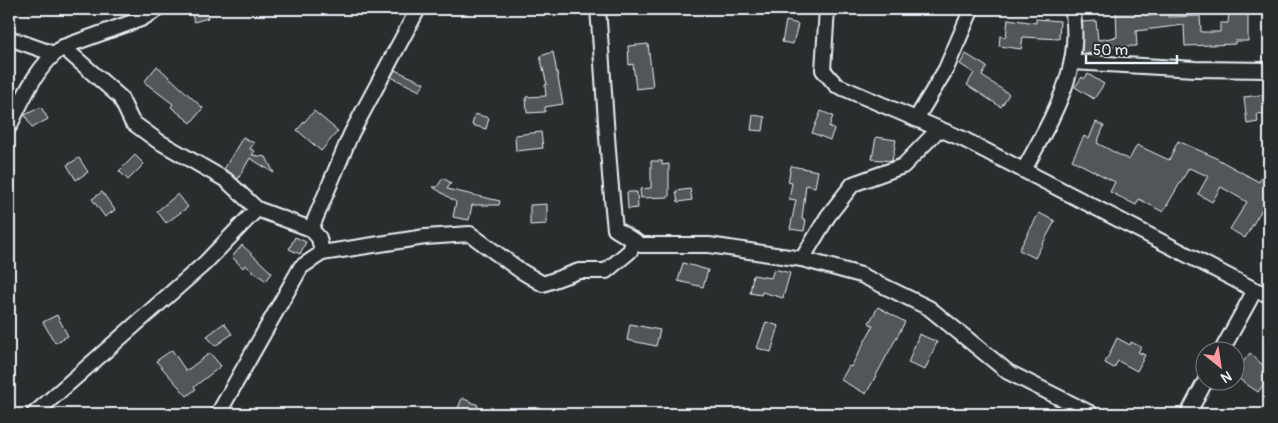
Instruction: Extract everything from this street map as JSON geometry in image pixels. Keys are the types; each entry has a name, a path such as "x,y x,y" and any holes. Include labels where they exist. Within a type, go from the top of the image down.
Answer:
{"street":[{"path":"9,128 36,76 58,50 141,19 158,9"},
{"path":"311,229 352,134 418,9"},
{"path":"598,9 609,173 615,229 641,245 709,245 802,259 861,275 929,308 1008,372 1092,414"},
{"path":"827,9 824,70 836,85 939,129 1024,170 1255,290 1269,295"},
{"path":"916,119 946,68 969,16 970,9"},
{"path":"1024,170 1054,114 1070,75 1076,48 1072,9"},
{"path":"9,38 58,50 120,97 132,122 158,141 226,180 258,209 311,229 319,238 322,253"},
{"path":"1072,62 1186,69 1269,70"},
{"path":"802,259 828,216 853,184 903,166 939,129"},
{"path":"34,414 205,263 258,209"},
{"path":"218,414 297,272 301,267 322,253 425,238 470,234 521,271 543,284 579,272 606,271 630,250 634,240"},
{"path":"1228,340 1255,290"},
{"path":"1188,414 1201,390"}],"building":[{"path":"205,9 208,18 194,22 191,11"},
{"path":"1116,9 1148,9 1148,16 1168,13 1168,17 1200,16 1201,32 1220,32 1220,23 1228,23 1229,9 1246,9 1246,14 1248,14 1248,41 1235,41 1235,44 1185,46 1184,25 1136,31 1137,46 1098,47 1099,53 1082,54 1082,22 1096,21 1098,40 1117,37"},
{"path":"1008,19 1036,23 1036,19 1060,21 1059,39 1023,37 1021,49 999,46 1000,36 1006,37"},
{"path":"786,21 798,24 793,44 782,42"},
{"path":"648,44 653,87 636,89 633,64 629,65 628,46"},
{"path":"553,52 563,104 545,107 545,112 527,113 526,97 546,96 545,85 547,85 540,56"},
{"path":"966,54 987,67 982,76 1009,94 1001,107 967,85 974,73 960,64"},
{"path":"157,66 203,108 191,123 171,107 173,104 144,82"},
{"path":"395,70 424,83 420,91 391,77"},
{"path":"1088,74 1104,84 1094,99 1075,87 1082,77 1084,79"},
{"path":"1269,94 1269,113 1257,114 1258,122 1247,124 1244,97"},
{"path":"41,107 48,119 32,128 25,115"},
{"path":"314,111 338,131 321,151 297,130"},
{"path":"821,111 833,116 829,127 834,129 830,140 812,133"},
{"path":"475,114 489,118 486,129 472,125"},
{"path":"753,115 765,117 763,131 751,130"},
{"path":"1096,122 1104,126 1097,143 1129,160 1137,145 1169,160 1178,141 1212,156 1259,182 1269,163 1269,197 1245,238 1230,229 1247,202 1221,187 1212,202 1198,194 1208,176 1189,168 1163,212 1139,199 1136,205 1110,192 1115,182 1072,160 1084,136 1089,139"},
{"path":"541,132 543,148 516,151 515,135"},
{"path":"243,137 254,143 250,149 255,151 252,155 266,157 274,173 250,158 238,179 224,169"},
{"path":"876,137 896,140 892,161 872,159"},
{"path":"135,155 144,164 128,180 119,171"},
{"path":"79,158 88,172 76,180 67,165"},
{"path":"651,161 662,161 662,165 669,164 669,197 641,198 640,189 651,188"},
{"path":"791,166 818,171 815,187 806,185 802,219 806,220 804,231 790,229 796,200 789,199 792,183 788,182"},
{"path":"443,178 451,183 447,189 500,201 499,205 472,205 469,220 453,217 456,202 433,187 437,187"},
{"path":"690,189 692,200 678,202 676,191"},
{"path":"102,192 115,210 105,217 92,199"},
{"path":"627,192 637,192 638,208 628,209"},
{"path":"178,194 188,207 166,223 157,211"},
{"path":"547,204 547,224 530,225 530,205"},
{"path":"1039,213 1055,221 1035,258 1019,250"},
{"path":"295,237 306,242 300,254 289,249"},
{"path":"242,245 272,273 266,281 245,265 243,268 232,257"},
{"path":"683,263 708,270 703,287 678,281"},
{"path":"774,269 790,273 783,298 762,292 761,295 750,293 753,275 771,278"},
{"path":"878,307 905,322 866,394 841,380 849,366 851,367 873,326 869,323"},
{"path":"57,315 68,336 55,343 43,322"},
{"path":"766,322 779,326 771,352 757,348"},
{"path":"224,323 232,334 215,346 207,336"},
{"path":"630,324 660,330 656,346 627,340"},
{"path":"919,334 937,342 925,370 908,363"},
{"path":"1117,338 1130,345 1131,342 1141,347 1138,352 1145,355 1137,371 1118,361 1114,368 1105,363"},
{"path":"172,350 186,371 210,353 221,366 194,387 196,389 187,396 156,361"},
{"path":"1250,353 1269,371 1269,377 1258,392 1246,384 1246,358"},
{"path":"462,398 478,405 475,414 456,414"}]}
